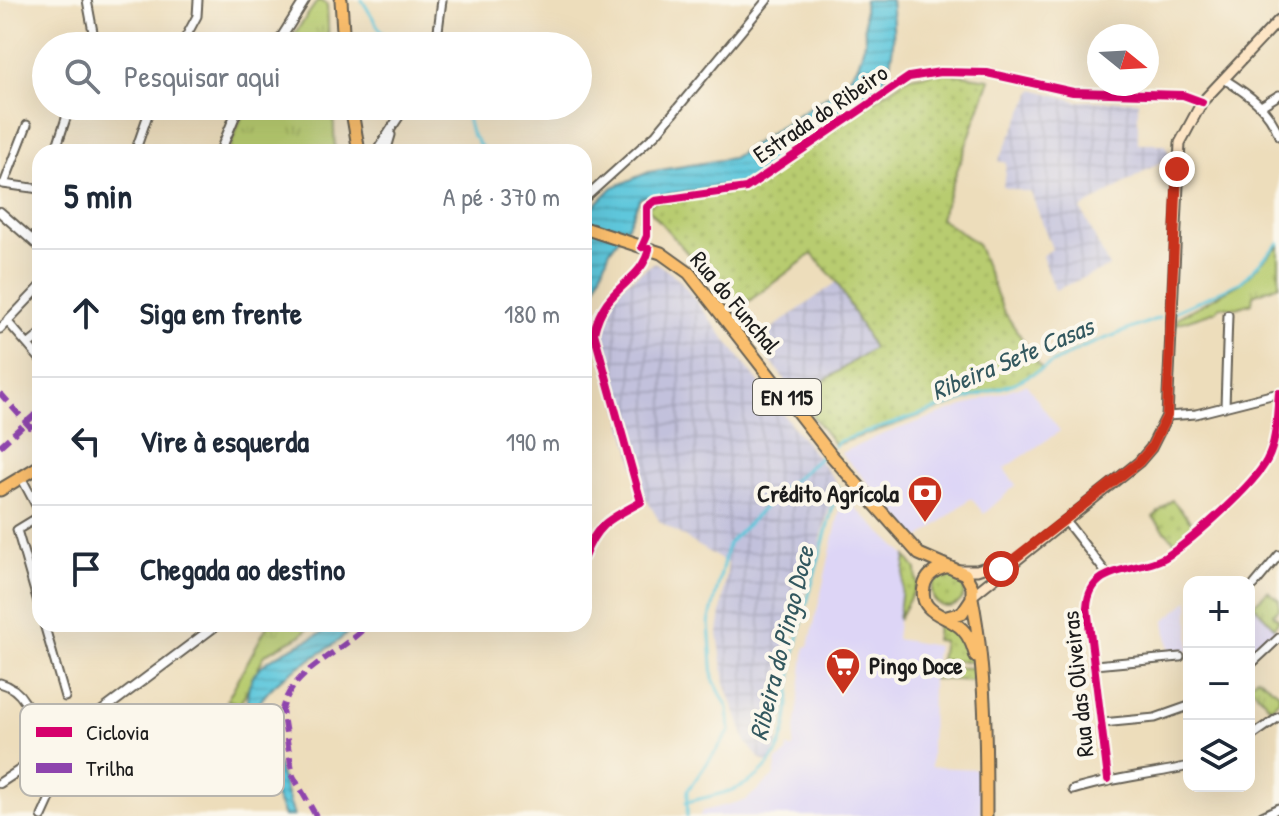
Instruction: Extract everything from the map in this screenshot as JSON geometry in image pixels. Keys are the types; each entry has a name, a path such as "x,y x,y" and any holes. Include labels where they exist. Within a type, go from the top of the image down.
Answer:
{"main road":[{"path":"340,1 343,32"},
{"path":"947,617 962,613 972,596 1015,558 1147,454 1167,416 1177,157 1185,129 1202,102 1279,20"},
{"path":"353,120 356,144"},
{"name":"Rua do Funchal","path":"592,231 672,259 689,273 831,455 919,554 959,570 970,580 980,637 986,717 986,816"},
{"path":"0,490 32,471"},
{"name":"Rua do Funchal","path":"919,554 926,605 937,615 947,617 970,638 982,676"},
{"path":"959,570 977,570 1015,558"},
{"path":"925,582 937,569 946,567"}],"street":[{"path":"87,0 93,32"},
{"path":"188,32 197,16 198,0"},
{"path":"285,32 305,0"},
{"path":"438,32 442,0"},
{"path":"592,192 656,134 767,0"},
{"name":"Estrada do Ribeiro","path":"641,246 647,236 647,207 655,201 746,188 909,77 940,72 987,73 1073,92 1183,95 1202,102"},
{"path":"1224,79 1261,106 1279,136"},
{"path":"1261,106 1279,95"},
{"path":"58,144 65,120"},
{"path":"138,144 146,120"},
{"path":"223,144 233,120"},
{"path":"381,144 397,120"},
{"path":"27,125 2,183 32,188"},
{"path":"388,144 393,127"},
{"path":"0,212 32,240"},
{"path":"592,537 606,521 641,502 594,333 598,314 609,296 643,265 641,246"},
{"path":"0,329 32,295"},
{"path":"1225,407 1228,315"},
{"path":"7,321 32,350"},
{"path":"28,345 32,342"},
{"path":"1065,520 1107,574 1167,557 1251,482 1268,458 1279,393 1225,407 1167,416"},
{"path":"21,477 32,498"},
{"path":"32,520 17,530 32,582"},
{"path":"1255,584 1279,555"},
{"name":"Rua das Oliveiras","path":"1107,574 1098,580 1087,600 1108,779"},
{"path":"46,632 65,697"},
{"path":"110,704 207,632"},
{"path":"1255,660 1279,638"},
{"path":"1095,665 1180,657"},
{"path":"0,683 15,687 26,704"},
{"path":"1102,723 1155,718 1183,708"},
{"path":"1255,734 1279,717"},
{"path":"1073,790 1108,779 1183,767"},
{"path":"0,783 20,768"},
{"path":"42,816 51,796"},
{"path":"1262,816 1279,808"}],"shaded area":[{"path":"1034,89 1077,101 1138,101 1138,144 1164,144 1171,156 1081,209 1109,267 1055,290 1042,256 1052,249 1031,193 1003,187 1006,163 998,161"},
{"path":"655,262 678,278 836,482 814,567 781,656 777,744 770,764 760,759 746,742 725,683 718,633 728,564 660,522 641,491 600,337 607,305 625,283"},
{"path":"837,282 873,348 799,398 755,341"},
{"path":"1026,384 1060,431 1004,469 1016,485 984,514 971,498 919,539 841,453 881,435"},
{"path":"843,496 906,556 896,639 937,646 932,677 931,767 981,769 981,816 699,816 703,811 746,800 774,776 777,761 787,753 787,747 793,748 805,647 809,646"},
{"path":"1183,605 1183,651 1169,650 1165,620"},
{"path":"1255,608 1275,629 1255,648"}],"green space":[{"path":"318,0 327,4 328,32 296,32"},
{"path":"940,72 990,79 940,218 977,244 1003,310 1042,369 1015,383 835,445 799,398 873,348 837,282 812,254 737,310 647,207 655,201 746,188 909,77"},
{"path":"241,120 334,120 335,144 231,144"},
{"path":"1279,245 1279,285 1253,295 1252,303 1236,308 1220,306 1216,311 1176,324 1177,318 1241,283"},
{"path":"1172,500 1194,525 1175,542 1153,517"},
{"path":"906,556 916,569 917,585 898,620"},
{"path":"948,575 959,580 964,591 959,602 948,607 937,602 932,591 937,580"},
{"path":"1268,591 1279,600 1279,609 1273,614 1279,620 1274,627 1255,607 1255,603"},
{"path":"938,622 961,636 972,662 940,660 943,641 935,640"},
{"path":"264,632 304,632 265,654 240,704 227,700"},
{"path":"936,667 973,668 975,681 933,679"},
{"path":"1257,677 1279,693 1279,700 1271,708 1255,691"}],"water":[{"path":"864,0 891,0 893,48 888,71 877,93 745,183 640,198 628,225 610,250 592,291 592,208 613,187 649,172 732,158 842,86 858,65 865,41"},
{"path":"322,632 348,632 279,681 259,704 247,704 252,678 264,664"},
{"path":"284,785 294,816 284,816 275,796 284,796"}],"waterway":[{"path":"362,0 381,32"},
{"path":"468,120 471,133 479,144"},
{"name":"Ribeira Sete Casas","path":"1174,312 1241,282 1279,243"},
{"name":"Ribeira Sete Casas","path":"834,446 840,441 1015,383 1081,348 1159,318"},
{"path":"687,816 688,790 730,731 728,708 713,679 709,623 728,544 778,493 822,456"},
{"name":"Ribeira do Pingo Doce","path":"686,802 728,792 747,783 764,770 781,743 786,728 796,647 838,486"}],"marked path":[{"path":"0,393 32,429"},
{"path":"0,446 32,417"},
{"path":"284,704 296,683 306,673 360,632"},
{"path":"284,722 293,776 316,816"}],"cycle path":[{"path":"642,247 647,236 647,207 655,201 746,188 909,77 940,72 987,73 1073,92 1183,95 1202,102"},
{"path":"592,540 606,523 641,502 594,333 606,305 645,261 649,249"},
{"path":"1108,779 1087,607 1090,592 1107,575 1169,555 1237,497 1260,471 1270,453 1279,393"}],"place":[{"name":"Crédito Agrícola","path":"925,524"},
{"name":"Pingo Doce","path":"843,696"}],"route":[{"path":"1001,569 1139,462 1157,439 1167,416 1177,169"}]}
